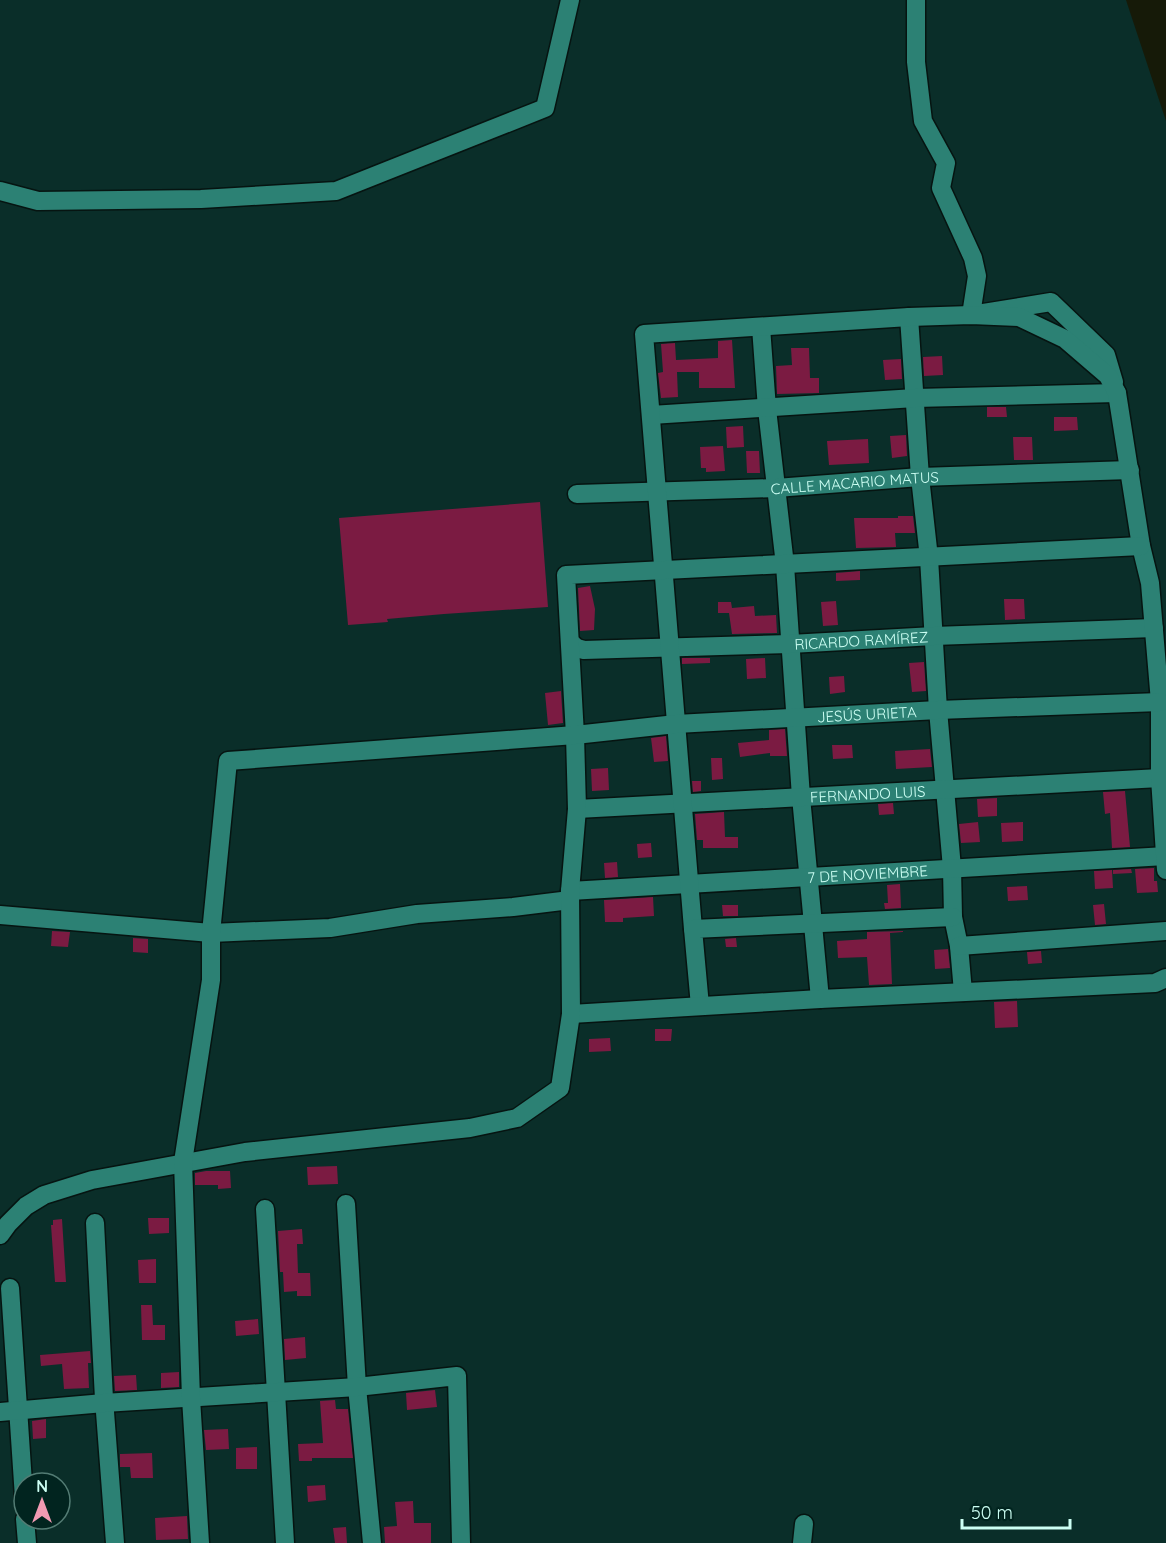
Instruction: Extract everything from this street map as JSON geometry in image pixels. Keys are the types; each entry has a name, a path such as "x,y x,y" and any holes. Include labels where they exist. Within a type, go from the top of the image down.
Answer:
{"street":[{"path":"0,191 38,201 201,199 336,191 546,108 570,0"},
{"path":"916,0 916,62 924,121 946,163 941,189 973,258 977,276 971,315"},
{"path":"971,315 1051,302 1106,355 1117,393 1141,546 1150,583 1160,702 1160,778 1166,861"},
{"path":"700,1006 644,334 909,317 971,315 1019,317 1065,339 1108,376 1117,393"},
{"path":"909,317 952,868 953,917 959,946 963,992"},
{"path":"761,327 767,409 785,565 801,796 820,999"},
{"path":"651,415 915,398 1117,393"},
{"name":"CALLE MACARIO MATUS","path":"577,494 776,488 921,477 1130,470"},
{"path":"0,1235 26,1206 44,1195 92,1180 246,1152 470,1128 517,1119 560,1088 571,1014 570,896 576,809 575,735 566,575 1141,546"},
{"name":"RICARDO RAMÍREZ","path":"570,642 584,650 790,644 1154,628"},
{"name":"JESÚS URIETA","path":"211,933 228,761 575,735 676,724 938,710 1160,702"},
{"name":"FERNANDO LUIS","path":"576,809 1160,778"},
{"name":"7 DE NOVIEMBRE","path":"0,915 211,933 330,928 417,914 513,907 570,896 689,883 952,868 1166,861"},
{"path":"693,929 953,917"},
{"path":"959,946 1166,931"},
{"path":"200,1543 191,1398 183,1162 212,980 211,933"},
{"path":"571,1014 1155,983 1166,978"},
{"path":"346,1204 357,1387 372,1543"},
{"path":"265,1209 285,1543"},
{"path":"96,1223 104,1403 116,1543"},
{"path":"10,1288 22,1471"},
{"path":"0,1412 357,1387 457,1376 461,1543"},
{"path":"802,1543 804,1524"}],"shaded area":[{"path":"1126,0 1166,0 1166,121"}],"building":[{"path":"732,340 735,388 699,388 699,372 677,372 678,397 661,398 658,373 663,372 661,344 675,343 676,360 718,358 718,341"},
{"path":"791,348 809,348 810,378 819,378 819,393 777,394 776,366 792,365"},
{"path":"942,356 943,375 924,376 923,357"},
{"path":"901,359 902,379 885,380 883,360"},
{"path":"987,407 1006,407 1007,417 987,417"},
{"path":"1054,417 1077,417 1078,430 1054,431"},
{"path":"743,426 744,447 727,448 726,427"},
{"path":"906,435 907,456 892,458 890,436"},
{"path":"1013,437 1032,437 1033,460 1014,460"},
{"path":"868,439 869,463 829,465 827,441"},
{"path":"723,446 725,471 706,472 706,468 701,468 700,447"},
{"path":"746,451 759,451 760,473 747,473"},
{"path":"540,502 548,607 387,619 388,622 348,625 339,518"},
{"path":"898,516 913,516 915,533 895,533 896,547 856,548 854,518 898,518"},
{"path":"860,571 860,580 836,581 836,573"},
{"path":"590,586 595,609 594,630 580,631 578,588"},
{"path":"1004,599 1024,599 1025,619 1005,620"},
{"path":"836,601 838,625 823,626 821,602"},
{"path":"718,602 731,602 732,608 754,606 755,616 776,615 777,633 732,634 729,613 718,613"},
{"path":"682,658 710,658 710,663 682,664"},
{"path":"765,658 766,678 747,679 746,659"},
{"path":"924,662 926,691 912,692 909,663"},
{"path":"844,676 845,692 830,694 829,677"},
{"path":"561,691 563,723 548,725 545,693"},
{"path":"785,729 787,756 770,756 770,753 740,757 738,743 769,740 769,730"},
{"path":"666,736 668,761 654,762 651,738"},
{"path":"832,745 852,745 853,758 833,759"},
{"path":"930,749 932,767 896,769 895,751"},
{"path":"711,758 722,758 723,779 712,780"},
{"path":"608,768 609,790 592,791 591,769"},
{"path":"692,781 701,781 701,791 693,792"},
{"path":"1125,791 1130,847 1112,848 1110,813 1105,814 1103,792"},
{"path":"997,798 997,816 978,817 977,799"},
{"path":"893,803 894,814 879,815 878,804"},
{"path":"724,812 725,837 738,837 738,848 703,848 703,840 697,840 695,814"},
{"path":"978,822 980,842 961,843 959,824"},
{"path":"1023,822 1023,841 1002,842 1001,823"},
{"path":"651,843 652,857 638,858 637,844"},
{"path":"617,862 618,877 605,878 604,863"},
{"path":"1154,868 1154,881 1157,881 1158,892 1137,893 1135,869"},
{"path":"1131,869 1132,873 1113,874 1113,870"},
{"path":"1112,870 1113,888 1095,889 1094,871"},
{"path":"900,884 901,908 885,909 884,903 888,903 887,885"},
{"path":"1027,886 1028,900 1008,901 1007,887"},
{"path":"653,897 654,916 623,918 623,922 605,922 604,900"},
{"path":"1104,904 1106,924 1095,925 1093,905"},
{"path":"722,905 738,905 738,916 723,916"},
{"path":"52,931 70,932 68,947 51,946"},
{"path":"903,931 890,933 892,984 869,985 867,957 838,958 837,941 867,939 867,932"},
{"path":"133,938 148,939 148,953 133,952"},
{"path":"736,938 737,947 726,947 725,939"},
{"path":"948,949 950,968 935,969 934,950"},
{"path":"1041,951 1042,963 1028,964 1027,952"},
{"path":"1017,1001 1018,1027 995,1028 994,1002"},
{"path":"655,1029 672,1029 671,1041 655,1041"},
{"path":"610,1038 611,1051 589,1052 589,1039"},
{"path":"337,1166 338,1184 308,1185 307,1167"},
{"path":"230,1171 231,1188 218,1189 218,1185 195,1185 195,1173"},
{"path":"148,1218 169,1218 169,1233 149,1234"},
{"path":"62,1219 66,1282 55,1282 51,1225 53,1225 53,1220"},
{"path":"302,1229 303,1244 297,1244 298,1273 310,1273 311,1296 297,1296 297,1291 284,1292 283,1272 280,1272 278,1231"},
{"path":"156,1259 156,1283 139,1283 138,1260"},
{"path":"141,1305 152,1305 153,1325 165,1325 165,1340 142,1340"},
{"path":"258,1319 259,1334 236,1336 235,1321"},
{"path":"305,1337 306,1358 285,1360 284,1339"},
{"path":"90,1351 89,1388 64,1389 62,1364 41,1366 40,1355"},
{"path":"179,1372 179,1387 161,1388 161,1373"},
{"path":"136,1375 137,1390 115,1391 114,1376"},
{"path":"435,1390 437,1407 407,1410 406,1393"},
{"path":"335,1400 336,1409 348,1409 353,1458 312,1458 312,1461 299,1461 298,1444 323,1443 320,1401"},
{"path":"46,1419 46,1438 33,1439 32,1421"},
{"path":"228,1429 229,1449 206,1450 204,1430"},
{"path":"257,1447 257,1469 236,1469 236,1448"},
{"path":"152,1453 153,1478 131,1478 130,1467 120,1467 120,1454"},
{"path":"325,1485 326,1500 308,1502 307,1486"},
{"path":"413,1501 414,1523 431,1523 431,1543 385,1543 384,1527 397,1526 395,1502"},
{"path":"187,1516 188,1539 156,1540 155,1518"},
{"path":"346,1527 347,1543 335,1543 333,1528"}]}
